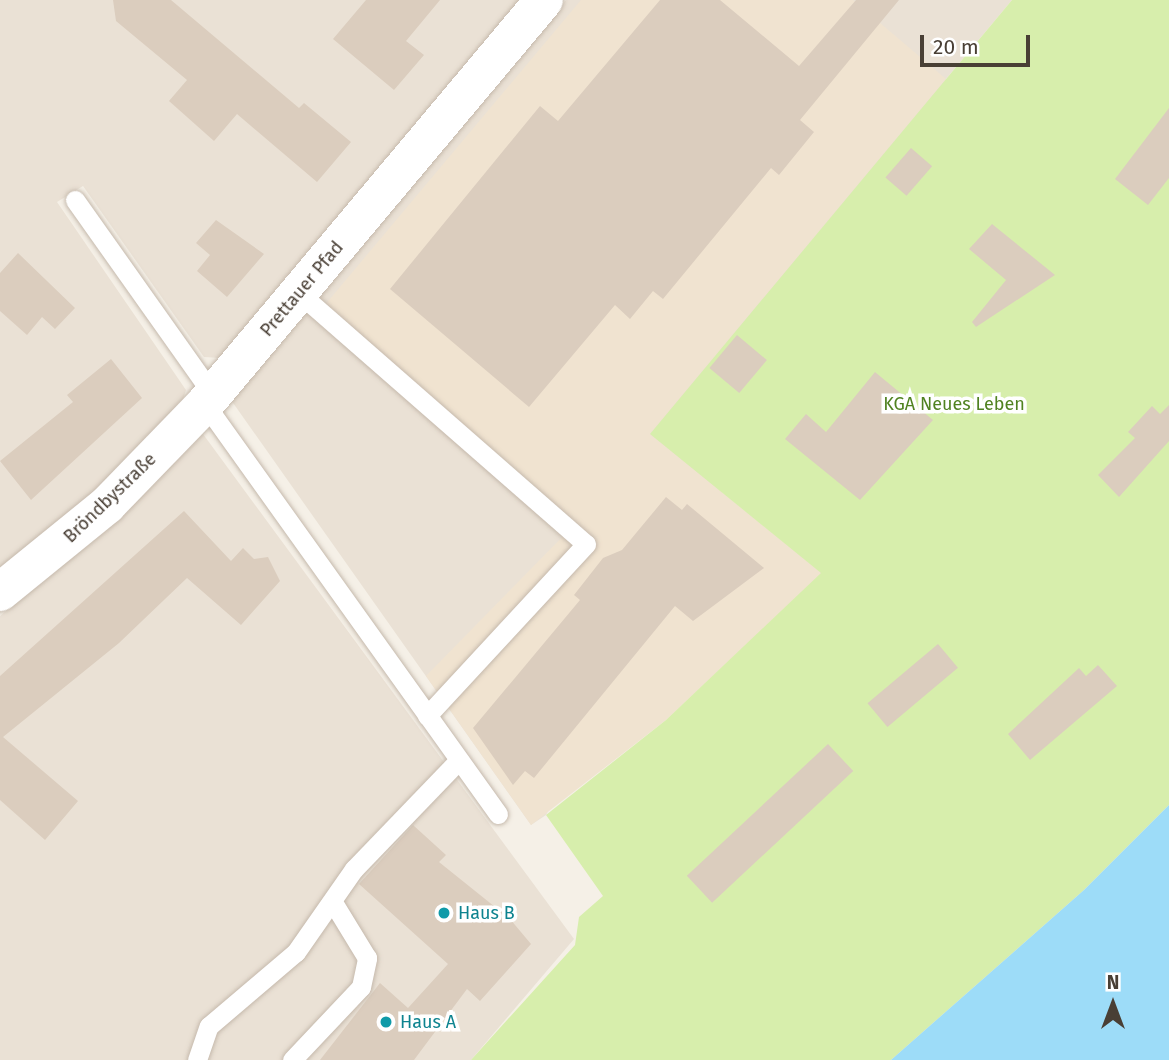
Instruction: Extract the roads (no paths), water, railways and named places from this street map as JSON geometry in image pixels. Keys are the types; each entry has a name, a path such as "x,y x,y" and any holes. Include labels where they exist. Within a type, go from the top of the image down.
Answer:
{"street":[{"name":"Prettauer Pfad","path":"209,400 544,0"},
{"name":"Bröndbystraße","path":"0,593 107,505 209,400"}],"lane":[{"path":"75,200 209,400 427,716 498,814"},
{"path":"299,293 586,544 427,716"},
{"path":"197,1060 209,1026 296,952 334,904 354,869 459,760"},
{"path":"292,1060 361,987 367,958 334,904"}],"water":[{"path":"1169,805 1169,1060 891,1060 1084,890"}],"place":[{"name":"Haus B","path":"444,913"},
{"name":"Haus A","path":"386,1022"}],"park label":[{"name":"KGA Neues Leben","path":"954,404"}]}
